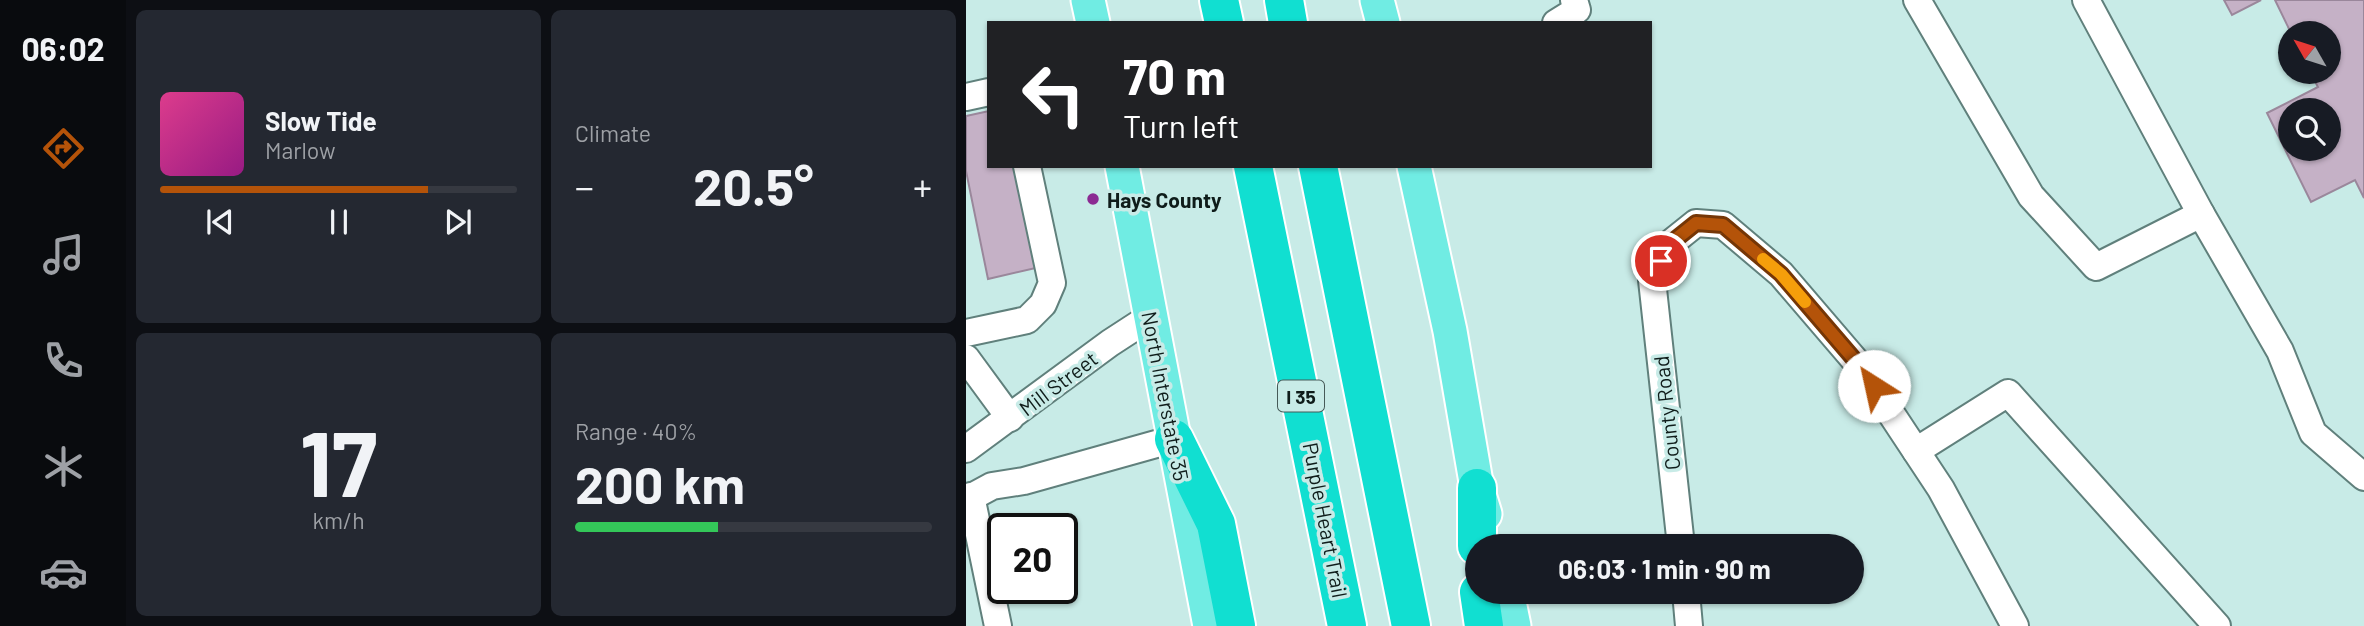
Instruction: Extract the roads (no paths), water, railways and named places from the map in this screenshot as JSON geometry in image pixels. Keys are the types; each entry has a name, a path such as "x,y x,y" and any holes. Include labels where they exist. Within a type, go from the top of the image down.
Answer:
{"highway":[{"path":"1219,0 1224,21"},
{"path":"1284,0 1288,21"},
{"name":"Purple Heart Trail","path":"1253,168 1347,626"},
{"path":"1318,168 1411,626"},
{"path":"1174,439 1216,524 1236,626"},
{"path":"1477,488 1477,534"},
{"path":"1481,604 1484,626"}],"main road":[{"path":"1088,0 1093,21"},
{"path":"1377,0 1382,21"},
{"name":"North Interstate 35","path":"1122,168 1210,626"},
{"path":"1414,168 1450,331 1477,488 1492,534"},
{"path":"1509,604 1514,626"}],"street":[{"path":"1559,21 1577,10 1574,0"},
{"path":"1917,0 2032,196 2096,267 2202,214"},
{"path":"2086,0 2280,351 2313,433 2353,453 2364,477"},
{"path":"966,97 987,92"},
{"path":"966,333 1027,320 1043,304 1052,283 1027,168"},
{"name":"County Road","path":"1680,534 1652,280 1671,243 1696,223 1723,225 1781,274 1859,365 1916,451"},
{"name":"Mill Street","path":"966,449 1110,343 1150,317"},
{"path":"966,358 1010,418"},
{"path":"2015,626 1941,489 1916,451 2008,393 2217,626"},
{"path":"998,626 969,498 992,486 1024,481 1174,439"},
{"path":"1687,604 1689,626"}],"place":[{"name":"Hays County","path":"1093,199"}]}
